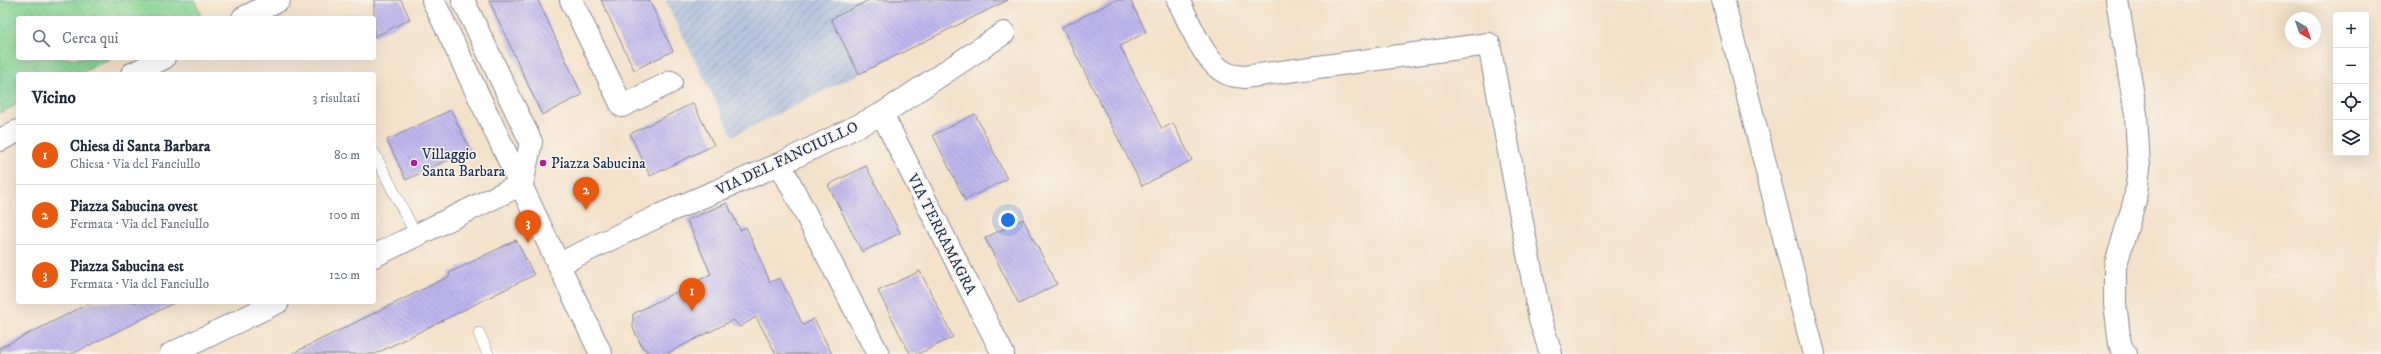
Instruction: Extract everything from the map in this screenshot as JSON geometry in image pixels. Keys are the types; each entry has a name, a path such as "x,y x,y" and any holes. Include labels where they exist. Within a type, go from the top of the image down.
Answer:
{"street":[{"path":"247,16 279,0"},
{"path":"434,0 601,354"},
{"path":"463,0 521,124 531,142 522,184"},
{"path":"571,0 622,106 671,82"},
{"path":"1178,0 1199,42 1214,65 1226,74 1244,77 1489,44 1540,319 1551,354"},
{"path":"1723,0 1814,354"},
{"path":"2117,0 2136,114 2139,168 2135,200 2115,267 2115,303 2120,344 2125,354"},
{"name":"VIA DEL FANCIULLO","path":"559,264 668,212 780,164 882,114 1004,33"},
{"path":"136,72 160,60"},
{"name":"VIA TERRAMAGRA","path":"882,114 1003,354"},
{"path":"0,140 16,132"},
{"path":"780,164 878,354"},
{"path":"376,255 522,184"},
{"path":"171,354 274,304"}],"lane":[{"path":"376,158 407,240"},
{"path":"479,333 488,354"}],"shaded area":[{"path":"665,0 1008,0 733,136"}],"green space":[{"path":"0,0 194,0 201,14 196,16 16,16 16,60 107,60 83,72 16,72 16,105 0,113"}],"building":[{"path":"374,0 401,0 410,19 376,36 376,16 374,16"},
{"path":"489,0 538,0 582,95 542,115"},
{"path":"601,0 649,0 673,51 634,70"},
{"path":"869,0 1008,0 859,74 831,19"},
{"path":"1116,0 1130,0 1146,32 1120,46 1162,129 1173,123 1192,160 1142,186 1062,27"},
{"path":"693,103 714,145 650,176 630,134"},
{"path":"451,110 470,149 406,180 387,140"},
{"path":"975,114 1007,179 965,200 933,135"},
{"path":"866,166 900,233 862,252 828,185"},
{"path":"727,203 740,230 746,227 770,282 780,278 803,325 814,319 832,354 776,354 756,317 740,327 733,320 666,354 650,354 642,347 633,328 633,314 711,274 687,220"},
{"path":"1023,219 1057,284 1019,304 985,238"},
{"path":"516,240 534,275 375,354 291,354 450,276 449,273"},
{"path":"920,271 953,337 918,354 910,354 878,291"},
{"path":"88,304 172,304 72,354 0,354 0,348"}],"place":[{"name":"Villaggio Santa Barbara","path":"414,163"},
{"name":"Piazza Sabucina","path":"543,163"},
{"name":"Piazza Sabucina ovest","path":"586,210"},
{"name":"Piazza Sabucina est","path":"528,243"},
{"name":"Chiesa di Santa Barbara","path":"692,311"}]}
